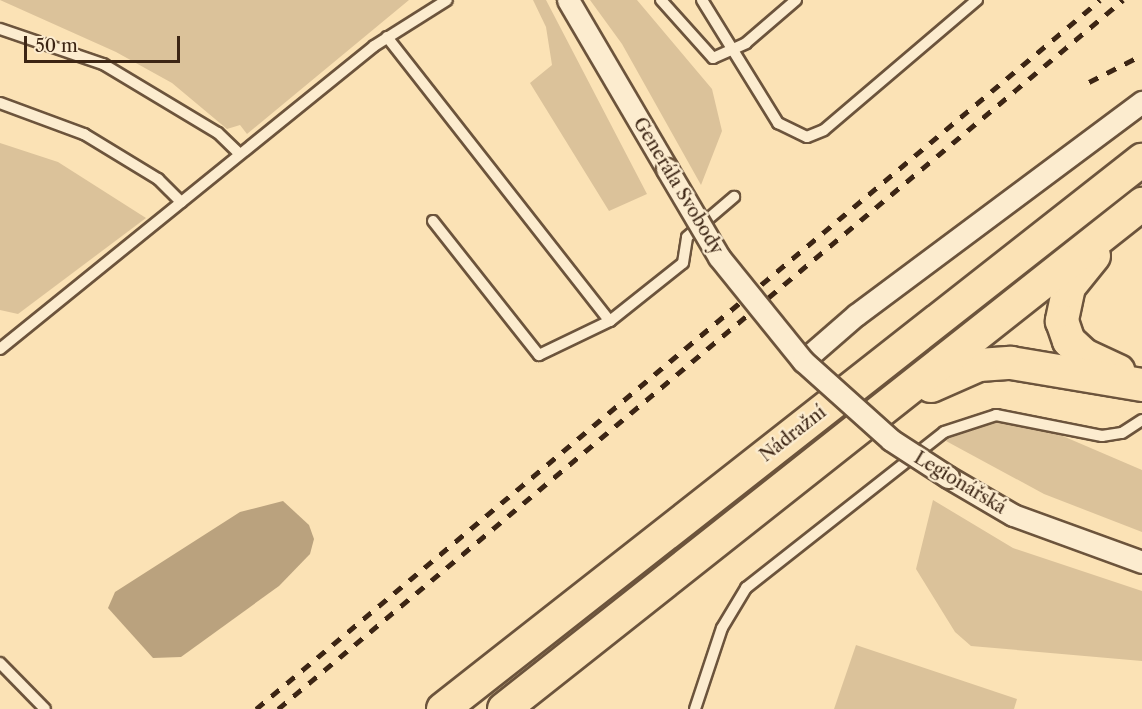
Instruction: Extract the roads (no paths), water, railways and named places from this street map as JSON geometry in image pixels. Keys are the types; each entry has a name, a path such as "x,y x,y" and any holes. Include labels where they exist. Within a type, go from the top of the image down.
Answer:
{"main road":[{"name":"Nádražní","path":"443,709 1142,160"},
{"name":"Nádražní","path":"504,709 1135,210"},
{"path":"1135,210 1069,287 1062,321 1069,341 1084,355 1142,380"},
{"path":"877,413 967,369 994,363 1142,385"}],"street":[{"name":"Generála Svobody","path":"568,0 719,257 803,361"},
{"path":"803,361 855,315 1142,102"},
{"name":"Legionářská","path":"803,361 874,426 948,477 1013,515 1142,562"}],"lane":[{"path":"0,349 387,37 447,0"},
{"path":"661,0 708,56 733,51 795,0"},
{"path":"702,0 778,123 807,137 824,130 976,0"},
{"path":"0,29 103,64 218,133 240,154"},
{"path":"387,37 610,321"},
{"path":"0,103 84,134 158,179 181,202"},
{"path":"433,221 539,355 610,321 683,263 687,237 734,197"},
{"path":"695,709 722,628 746,588 944,432 996,415 1102,436 1122,433 1142,420"},
{"path":"0,663 45,709"}],"railway":[{"path":"256,709 1100,0"},
{"path":"278,709 1123,0"},
{"path":"1089,82 1142,55"}]}
